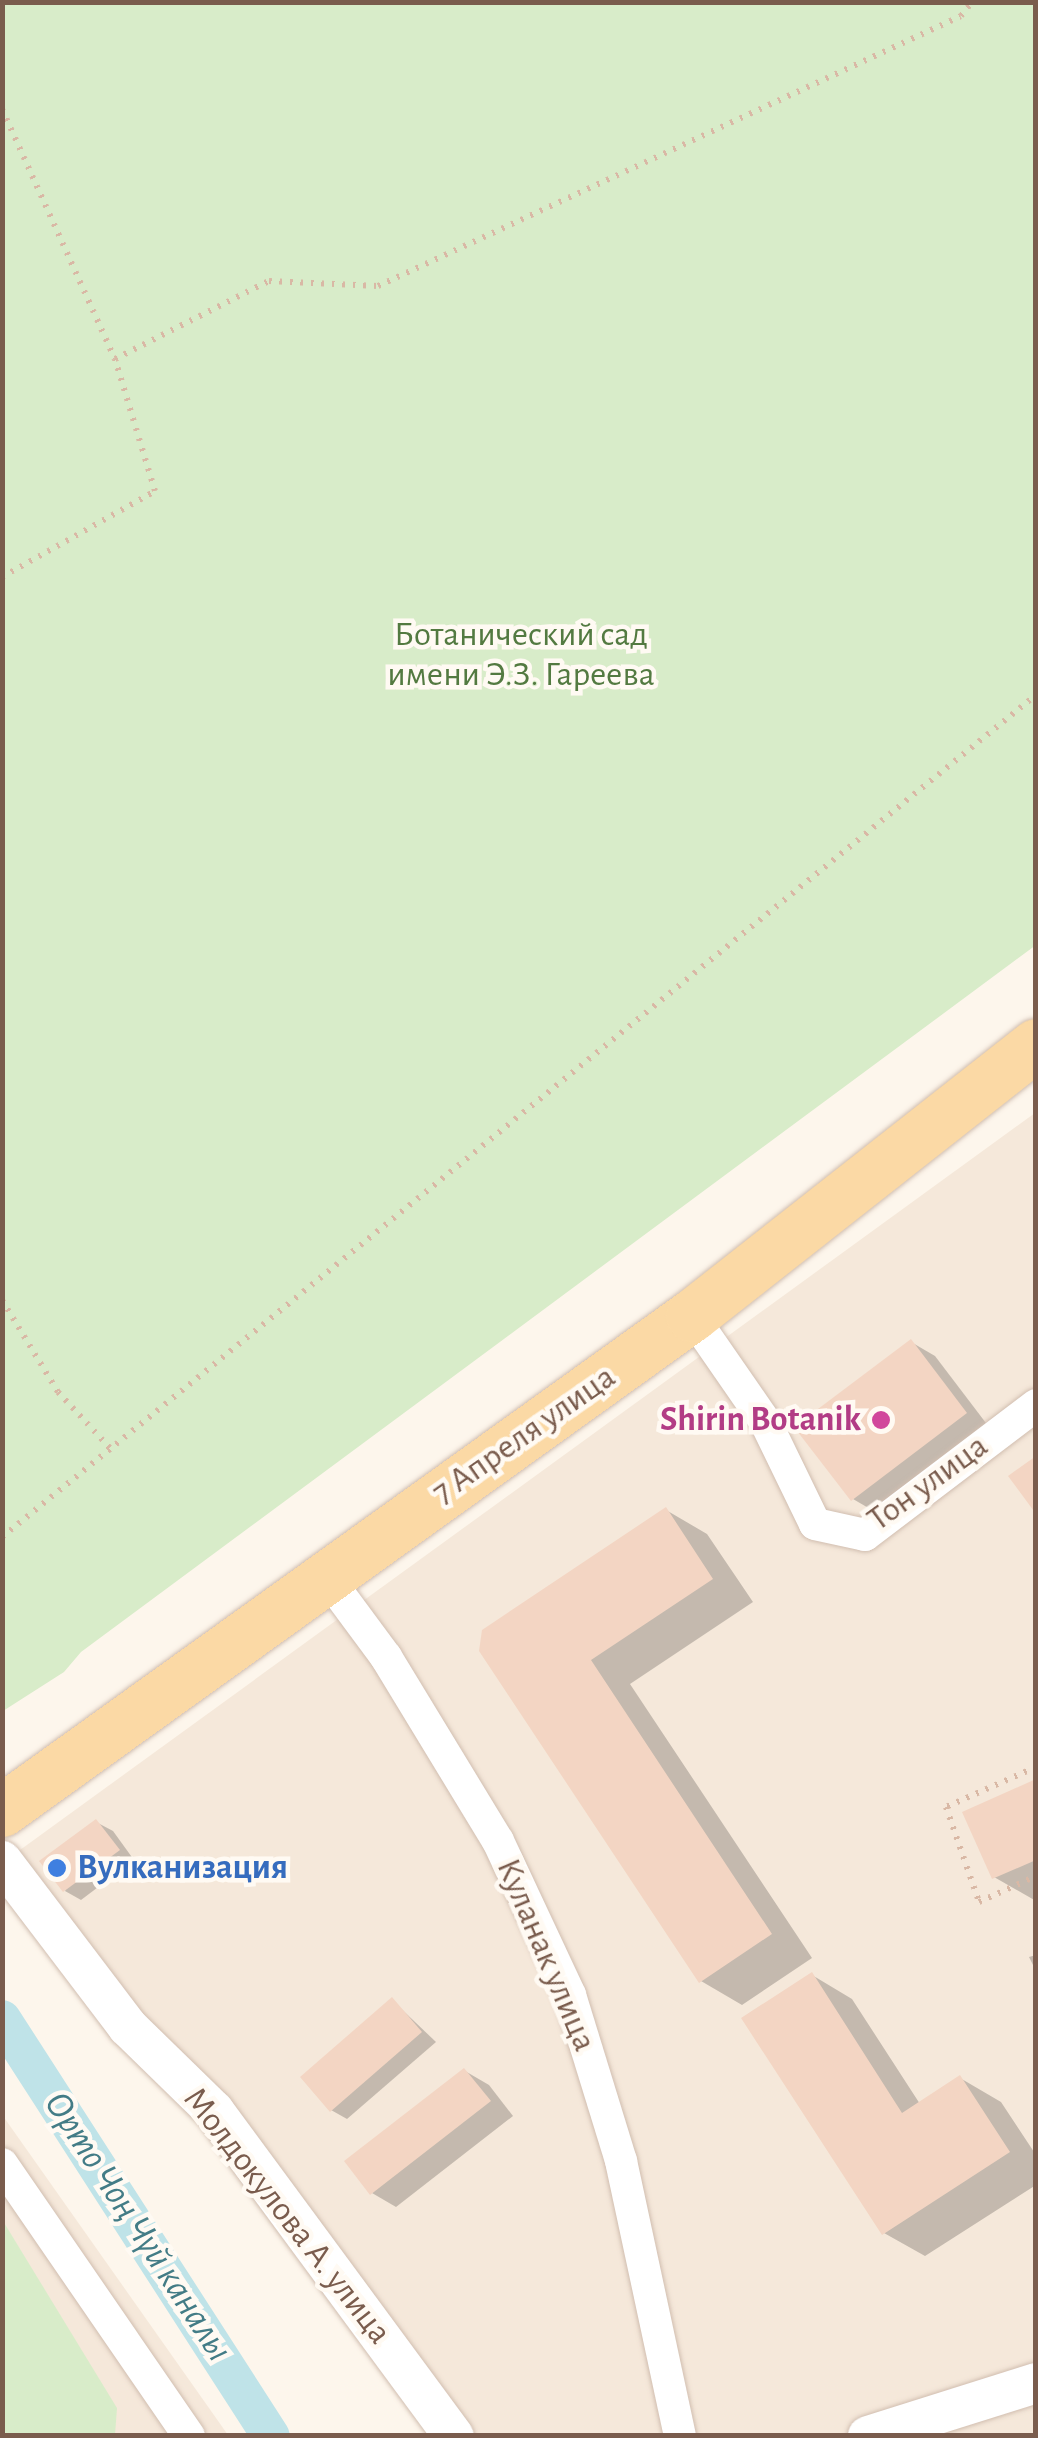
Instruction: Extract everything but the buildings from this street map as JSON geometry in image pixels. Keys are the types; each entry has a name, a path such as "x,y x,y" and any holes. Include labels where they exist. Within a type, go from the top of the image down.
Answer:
{"main road":[{"name":"7 Апреля улица","path":"2,1811 692,1316 1036,1045"}],"street":[{"name":"Тон улица","path":"692,1316 766,1424 814,1524 865,1534 1036,1404"},
{"name":"Куланак улица","path":"326,1576 386,1657 498,1842 570,1995 621,2161 680,2436"},
{"name":"Молдокулова А. улица","path":"2,1860 128,2026 214,2111 454,2436"},
{"path":"2,2164 189,2436"},
{"path":"868,2436 1036,2384"}],"path":[{"path":"115,358 269,281 378,286 961,16 972,2"},
{"path":"2,109 115,358 156,491 2,577"},
{"path":"2,1537 1036,695"},
{"path":"2,1300 58,1392 110,1448"},
{"path":"1036,1767 946,1806 979,1902 1036,1876"}],"shaded area":[{"path":"1035,1113 1035,2435 444,2435 9,1858"},
{"path":"3,2116 228,2435 3,2435"}],"green space":[{"name":"Ботанический сад имени Э.З. Гареева","path":"3,2 1035,3 1036,945 81,1652 64,1672 3,1711"},
{"path":"3,2221 117,2408 115,2435 3,2435"}],"waterway":[{"name":"Орто Чоң Чүй каналы","path":"2,2019 271,2436"}],"place":[{"name":"Shirin Botanik","path":"881,1420"},
{"name":"Вулканизация","path":"57,1868"}]}
